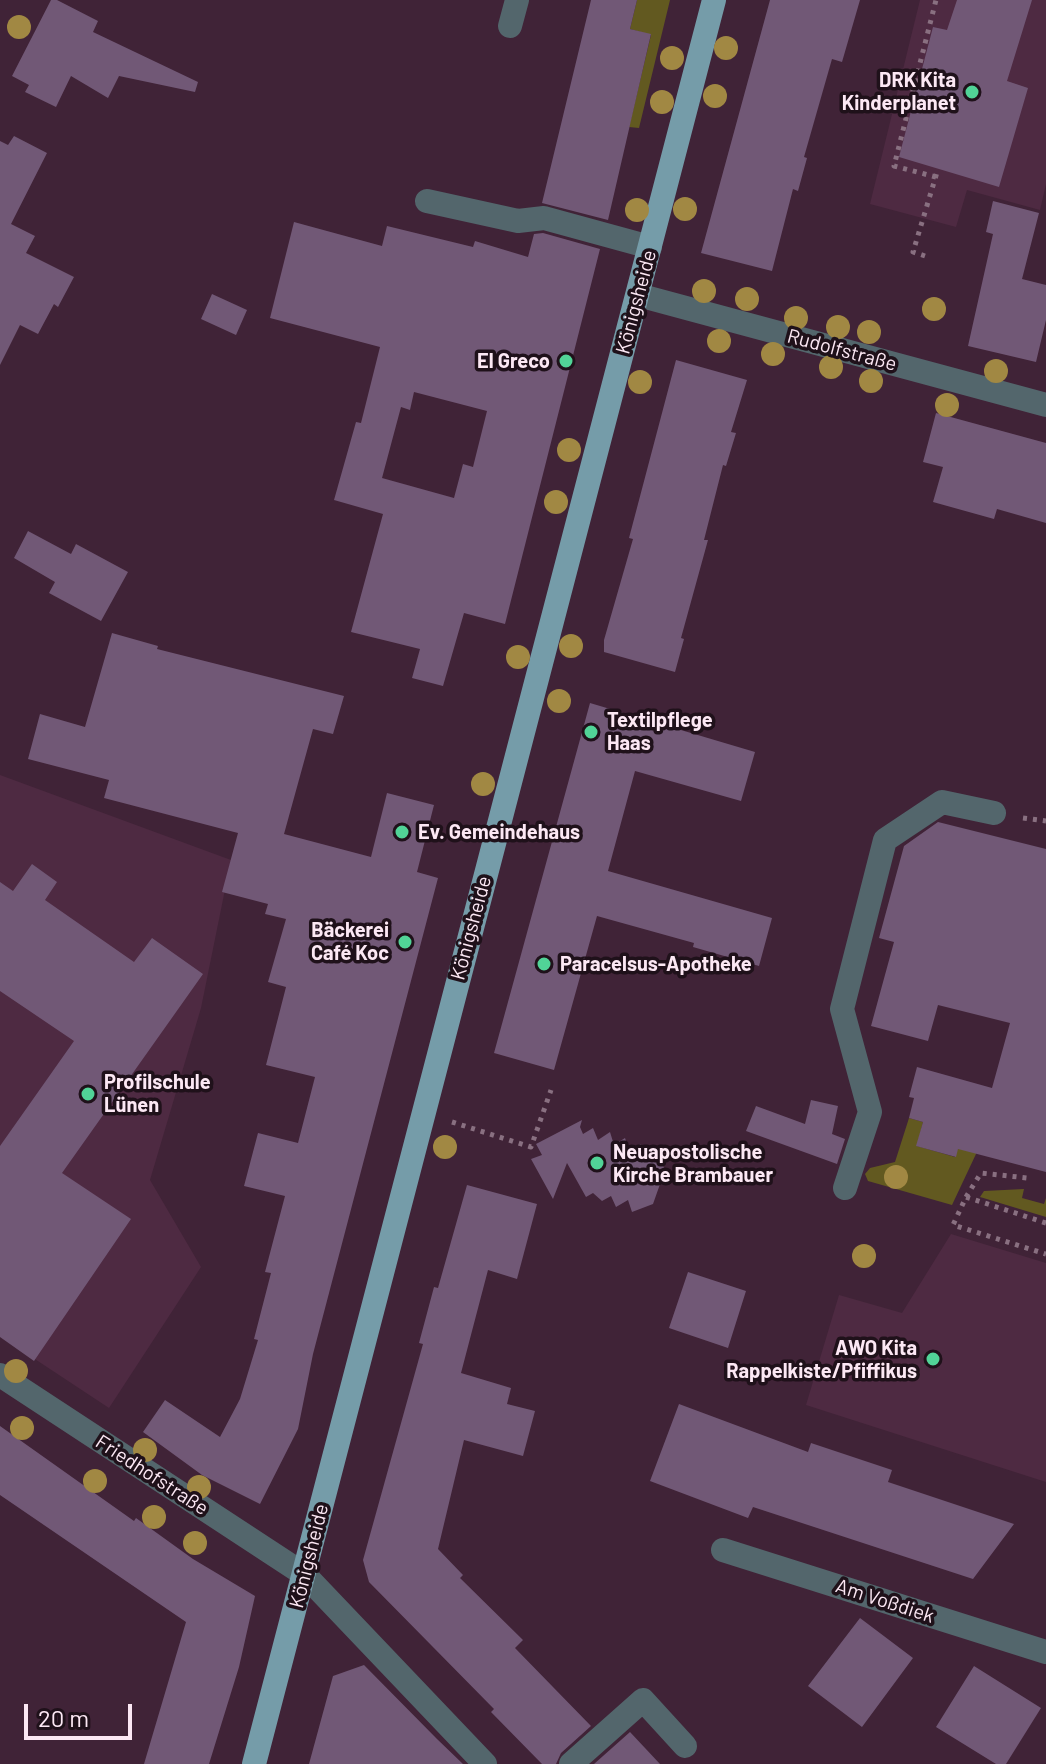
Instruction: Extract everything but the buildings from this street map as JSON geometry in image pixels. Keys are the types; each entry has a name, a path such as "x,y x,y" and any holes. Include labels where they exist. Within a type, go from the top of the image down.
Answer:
{"main road":[{"name":"Königsheide","path":"254,1764 714,0"}],"street":[{"path":"510,26 517,0"},
{"path":"427,201 518,221 544,218 650,247"},
{"name":"Rudolfstraße","path":"638,295 1046,405"},
{"path":"845,1188 870,1112 842,1009 885,840 942,802 994,813"},
{"name":"Friedhofstraße","path":"0,1375 305,1575 485,1764"},
{"name":"Am Voßdiek","path":"723,1550 1046,1652"},
{"path":"571,1764 643,1700 685,1746"}],"path":[{"path":"936,0 894,166 936,177"},
{"path":"925,256 913,252 938,169"},
{"path":"423,1113 531,1147 551,1090"},
{"path":"1027,1178 981,1173 953,1225 1046,1254"},
{"path":"966,1197 1046,1223"}],"shaded area":[{"path":"637,0 670,0 639,128 629,127 651,35 630,29"},
{"name":"DRK Kita Kinderplanet","path":"920,0 1046,0 1046,184 1040,210 967,190 956,227 870,204"},
{"name":"Profilschule Lünen","path":"0,775 231,860 201,1008 150,1180 201,1267 109,1408 0,1336"},
{"path":"909,1118 923,1122 917,1146 955,1157 963,1132 984,1137 952,1205 868,1181 865,1174 870,1168 895,1162"},
{"path":"1024,1189 1022,1198 1044,1204 1046,1198 1046,1217 980,1197 984,1191"},
{"name":"AWO Kita Rappelkiste/Pfiffikus","path":"951,1234 1046,1263 1046,1482 806,1405 839,1295 902,1313"}],"place":[{"name":"DRK Kita Kinderplanet","path":"972,92"},
{"name":"El Greco","path":"566,361"},
{"name":"Textilpflege Haas","path":"591,732"},
{"name":"Ev. Gemeindehaus","path":"402,832"},
{"name":"Bäckerei Café Koc","path":"405,942"},
{"name":"Paracelsus-Apotheke","path":"544,964"},
{"name":"Profilschule Lünen","path":"88,1094"},
{"name":"Neuapostolische Kirche Brambauer","path":"597,1163"},
{"name":"AWO Kita Rappelkiste/Pfiffikus","path":"933,1359"}]}
